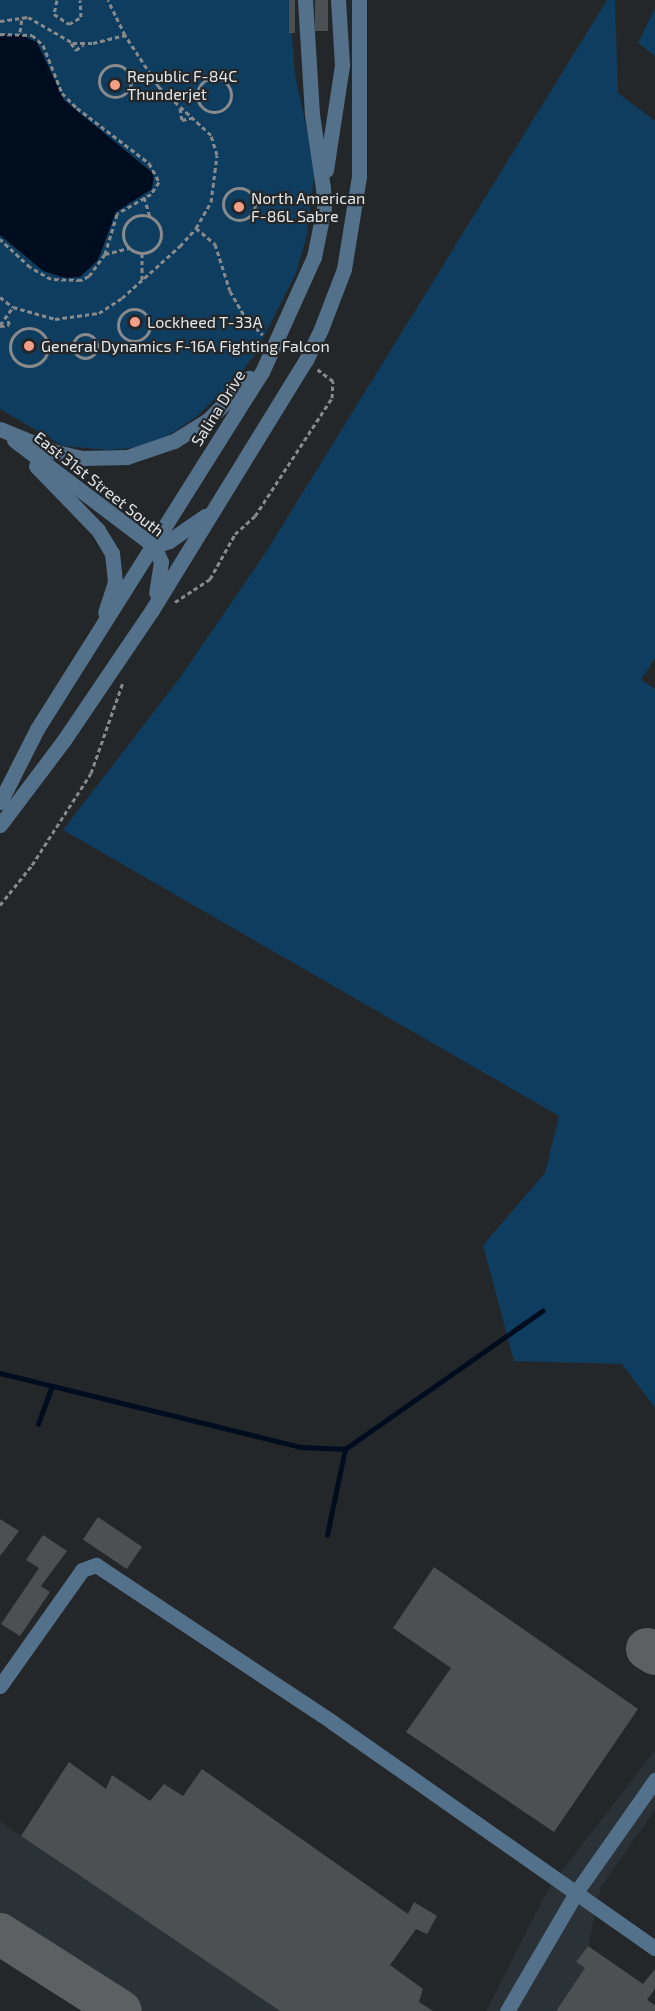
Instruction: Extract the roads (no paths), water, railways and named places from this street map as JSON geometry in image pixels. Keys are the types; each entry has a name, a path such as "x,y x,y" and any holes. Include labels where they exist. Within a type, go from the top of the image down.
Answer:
{"street":[{"name":"Salina Drive","path":"0,802 37,729 154,546 273,350 314,256 324,208 312,114 305,0"},
{"path":"323,188 342,65 338,0"},
{"path":"0,825 64,740 152,610 306,360 344,269 359,176 359,0"},
{"name":"East 31st Street South","path":"0,430 56,452 83,458 127,457 152,451 208,420 273,350"},
{"name":"Salina Drive","path":"0,430 98,530 112,553 116,582 95,638"},
{"name":"East 31st Street South","path":"0,430 154,546 161,570 152,610"},
{"path":"154,546 169,541 211,512"},
{"path":"0,1686 82,1570 96,1565 577,1892 655,1948"},
{"path":"507,2011 577,1892 655,1780"}],"waterway":[{"path":"0,1373 301,1447 345,1449 542,1311"},
{"path":"38,1424 52,1386"},
{"path":"327,1535 345,1449"}],"place":[{"name":"Republic F-84C Thunderjet","path":"115,85"},
{"name":"North American F-86L Sabre","path":"239,207"},
{"name":"Lockheed T-33A","path":"135,322"},
{"name":"General Dynamics F-16A Fighting Falcon","path":"29,346"}]}
